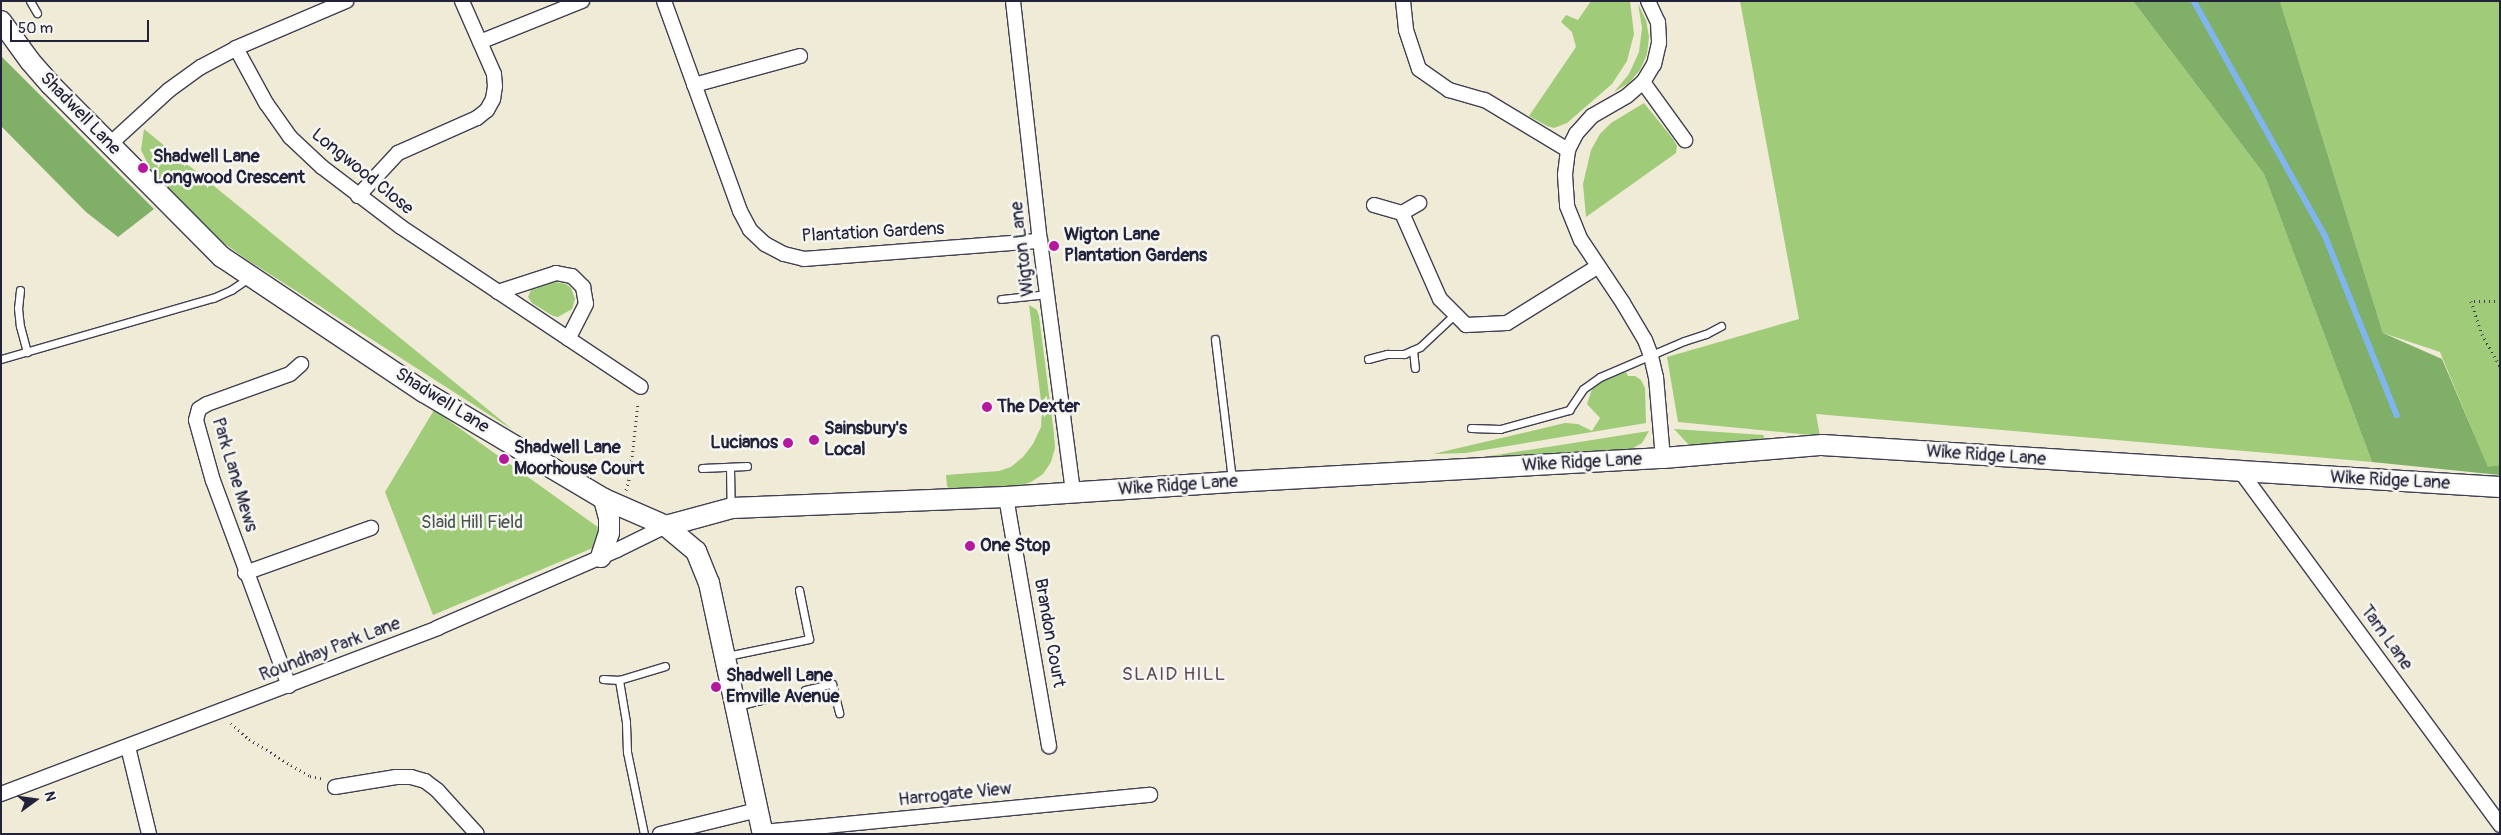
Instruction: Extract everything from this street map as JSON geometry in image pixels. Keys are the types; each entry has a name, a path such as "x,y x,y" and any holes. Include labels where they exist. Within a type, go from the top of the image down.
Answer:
{"street":[{"path":"109,145 169,90 201,67 236,48 346,1"},
{"path":"358,196 398,153 477,118 487,110 493,99 496,86 494,74 462,1"},
{"path":"480,42 582,1"},
{"name":"Plantation Gardens","path":"664,1 740,211 750,230 765,244 784,254 804,259 1040,241"},
{"name":"Wigton Lane","path":"1013,1 1040,241 1072,492"},
{"path":"1403,1 1406,30 1419,69 1449,90 1485,100 1568,150"},
{"path":"1648,1 1658,22 1660,44 1654,64 1643,82 1627,96 1592,116 1576,134 1568,150 1565,175 1567,206 1581,240 1597,267 1623,303 1645,340 1651,356 1656,377 1663,458"},
{"name":"Shadwell Lane","path":"3,29 30,61 109,145 222,257 424,392 612,503 666,526 696,552 709,583 763,833"},
{"name":"Longwood Close","path":"236,48 266,103 290,137 322,167 401,227 641,387"},
{"path":"694,85 800,56"},
{"path":"1643,82 1684,140"},
{"path":"1374,205 1402,213 1419,203"},
{"path":"1402,213 1440,299 1466,325 1507,323 1597,267"},
{"path":"498,292 556,273 572,276 583,287 586,304 568,339"},
{"name":"Park Lane Mews","path":"289,686 245,573 213,481 196,420 199,409 207,404 290,374 301,364"},
{"name":"Wike Ridge Lane","path":"666,526 732,508 1006,498 1232,482 1663,458 1822,445 2500,487"},
{"name":"Tarn Lane","path":"2242,472 2500,825"},
{"name":"Brandon Court","path":"1006,498 1049,746"},
{"path":"601,557 609,533 612,503"},
{"name":"Roundhay Park Lane","path":"1,794 226,710 437,628 601,557 666,526"},
{"path":"245,573 371,528"},
{"path":"128,747 149,834"},
{"path":"335,786 396,777 411,777 425,781 437,790 477,834"},
{"name":"Harrogate View","path":"763,833 1150,795"},
{"path":"660,834 758,810"}],"lane":[{"path":"30,1 37,13"},
{"path":"1,359 213,298 252,277"},
{"path":"20,290 18,308 20,326 27,352"},
{"path":"1001,299 1047,294"},
{"path":"1368,360 1387,354 1404,354 1420,347 1455,314"},
{"path":"1471,428 1500,429 1569,410 1583,389 1600,377 1706,334 1721,326"},
{"path":"1215,338 1232,482"},
{"path":"1413,350 1415,368"},
{"path":"702,468 747,466"},
{"path":"730,467 732,508"},
{"path":"726,656 810,639 799,590"},
{"path":"603,679 620,680 665,666"},
{"path":"620,680 626,722 627,752 644,834"},
{"path":"805,690 832,684 839,713"},
{"path":"737,706 766,699"}],"path":[{"path":"2500,301 2470,301 2482,334 2500,367"},
{"path":"612,503 630,476 641,387"},
{"path":"226,710 232,726 249,740 310,776 321,776 335,786"}],"green space":[{"path":"1591,1 1630,1 1634,34 1627,61 1612,84 1567,123 1554,128 1547,126 1529,116 1576,47 1572,32 1561,22 1566,15 1578,20"},
{"path":"1740,1 2133,1 2264,174 2372,462 1816,414 1820,436 1678,422 1667,357 1799,319"},
{"path":"2133,1 2280,1 2383,333 2442,359 2488,467 2500,465 2500,475 2372,462 2264,174"},
{"path":"2280,1 2500,1 2500,465 2488,468 2440,352 2383,333"},
{"path":"1638,4 1646,20 1649,37 1647,54 1640,70 1629,83 1614,92 1629,74 1639,52 1642,28"},
{"path":"1,56 154,209 118,237 86,212 1,126"},
{"path":"1644,103 1673,139 1677,146 1676,153 1586,217 1583,184 1591,150 1600,134 1611,123"},
{"path":"144,129 513,430 246,259 214,236 150,168 141,150"},
{"path":"555,282 566,284 571,288 575,299 572,309 558,317 532,303 528,297 531,290"},
{"path":"1029,305 1037,310 1039,316 1054,434 1055,448 1051,462 1043,474 1031,482 1018,486 949,489 946,475 999,471 1011,467 1023,457 1033,444 1041,427 1042,409"},
{"path":"1626,372 1628,376 1635,376 1641,380 1645,388 1646,423 1466,453 1433,454 1565,423 1578,424 1592,431 1600,418 1587,404 1592,389 1606,379"},
{"name":"Slaid Hill Field","path":"434,410 609,535 612,540 433,615 385,492"},
{"path":"1674,429 1764,435 1763,441 1694,445 1688,444"},
{"path":"1649,431 1642,443 1628,451 1471,459"}],"waterway":[{"path":"2194,1 2325,235 2397,415"}],"place":[{"name":"Shadwell Lane Longwood Crescent","path":"143,168"},
{"name":"Wigton Lane Plantation Gardens","path":"1054,246"},
{"name":"The Dexter","path":"987,407"},
{"name":"Sainsbury's Local","path":"814,440"},
{"name":"Lucianos","path":"788,443"},
{"name":"Shadwell Lane Moorhouse Court","path":"504,459"},
{"name":"One Stop","path":"970,546"},
{"name":"Shadwell Lane Emville Avenue","path":"716,687"}],"district":[{"name":"SLAID HILL","path":"1174,675"}]}
